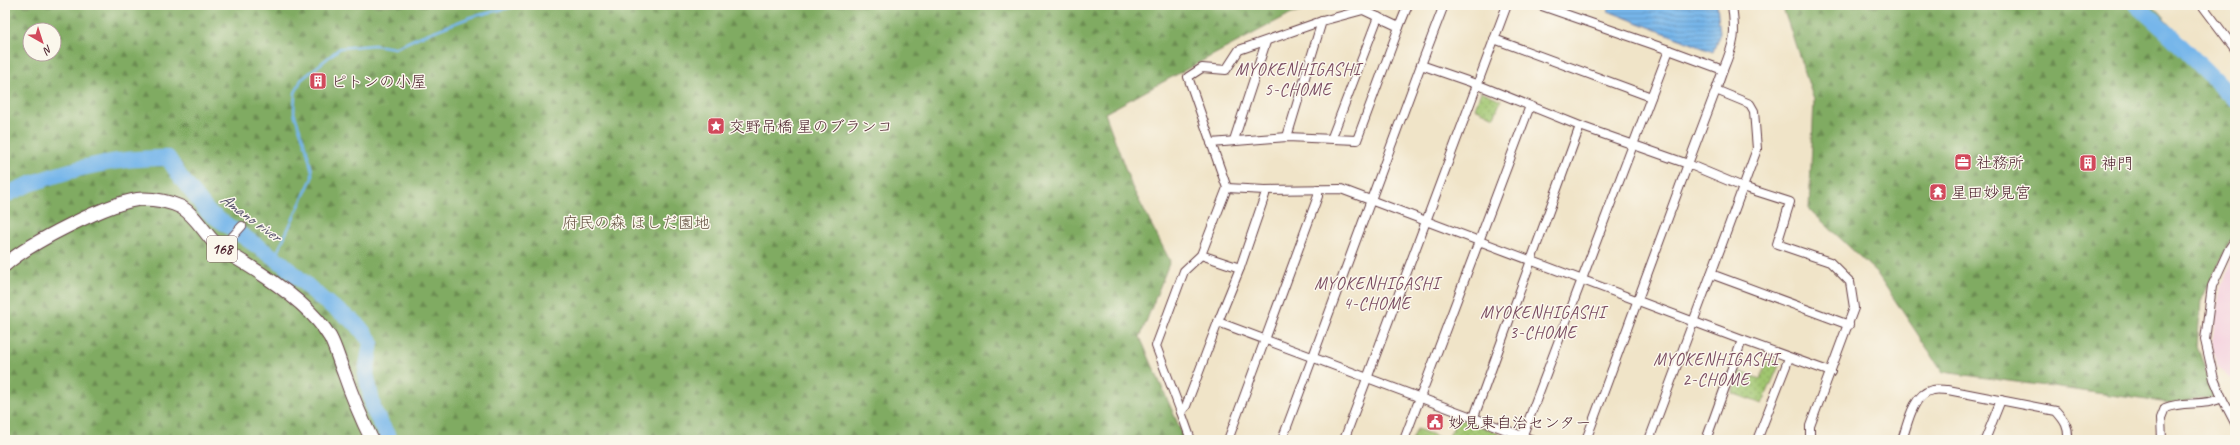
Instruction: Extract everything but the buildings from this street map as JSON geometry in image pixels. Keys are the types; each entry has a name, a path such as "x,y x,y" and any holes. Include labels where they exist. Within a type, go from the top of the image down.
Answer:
{"highway":[{"name":"168","path":"5,265 49,236 103,211 142,199 160,200 180,207 224,246 259,271 308,311 322,326 335,347 359,414 372,440"}],"street":[{"path":"1211,143 1287,137 1332,137 1357,140 1408,5"},
{"path":"1282,440 1312,356 1444,5"},
{"path":"1344,440 1427,220 1476,84 1507,5"},
{"path":"1539,5 1723,70"},
{"path":"1586,440 1636,300 1734,44 1736,32 1732,5"},
{"path":"2202,5 2235,49"},
{"path":"1191,440 1156,346 1184,271 1201,255 1227,188 1188,77 1202,68 1226,70 1239,50 1266,42 1322,21 1363,10 1399,27"},
{"path":"1332,137 1378,18"},
{"path":"1287,137 1322,21"},
{"path":"1494,39 1651,97"},
{"path":"1234,140 1266,42"},
{"path":"1522,438 1669,50"},
{"path":"1421,65 1476,84 1580,126 1633,143 1743,187 1790,202 1777,244 1830,262 1850,282 1854,308 1849,325 1810,426 1810,440"},
{"path":"1649,440 1692,320 1758,149 1754,111 1750,104 1716,90"},
{"path":"1404,440 1530,106"},
{"path":"1474,417 1580,126"},
{"path":"1227,188 1265,190 1341,189 1372,199 1478,241 1692,320 1789,358 1831,372"},
{"path":"1228,440 1318,196 1318,189"},
{"path":"1180,412 1186,406 1240,268 1266,195 1265,190"},
{"path":"224,246 242,226"},
{"path":"2235,240 2229,249 2212,286 2205,340 2214,379 2235,423"},
{"path":"1201,255 1240,268"},
{"path":"1711,274 1849,325"},
{"path":"1218,322 1474,417 1522,438 1533,440"},
{"path":"1706,440 1742,340"},
{"path":"1757,440 1789,358"},
{"path":"1902,440 1916,402 1922,395 1932,390 1948,390 2056,411 2065,420 2069,430 2068,440"},
{"path":"2162,440 2161,418 2165,408 2174,404 2214,402 2222,398"},
{"path":"1985,440 2000,400"}],"shaded area":[{"path":"2235,250 2235,378 2229,378 2216,366 2212,342 2220,290"}],"green space":[{"name":"府民の森 ほしだ園地","path":"5,5 1327,5 1288,15 1105,113 1132,187 1170,261 1140,337 1185,440 5,440"},
{"path":"1782,5 2152,5 2222,81 2235,88 2235,230 2201,301 2197,346 2215,397 2169,403 1943,372 1876,272 1809,209 1814,100"},
{"path":"1481,91 1501,100 1494,117 1475,108"},
{"path":"1769,359 1780,363 1762,404 1732,393 1739,371 1760,379"},
{"path":"1458,418 1516,440 1447,440"},
{"path":"1417,429 1447,440 1412,440"}],"water":[{"path":"1610,5 1717,5 1720,33 1713,52 1608,11"}],"waterway":[{"path":"275,257 312,178 312,171 306,147 294,113 295,93 301,80 340,48 374,45 395,48 471,17 521,5"},
{"path":"2137,5 2171,36 2235,100"},
{"name":"Amano river","path":"5,195 49,177 100,164 134,159 168,158 181,178 208,212 282,263 323,300 357,324 371,342 366,374 374,411 390,440"},
{"path":"5,207 9,193"}],"place":[{"name":"ピトンの小屋","path":"318,81"},
{"name":"交野吊橋 星のブランコ","path":"716,126"},
{"name":"社務所","path":"1963,162"},
{"name":"神門","path":"2088,163"},
{"name":"星田妙見宮","path":"1938,192"},
{"name":"妙見東自治センター","path":"1435,422"}],"district":[{"name":"MYOKENHIGASHI 5-CHOME","path":"1298,79"},
{"name":"MYOKENHIGASHI 4-CHOME","path":"1377,293"},
{"name":"MYOKENHIGASHI 3-CHOME","path":"1543,322"},
{"name":"MYOKENHIGASHI 2-CHOME","path":"1716,369"}]}
